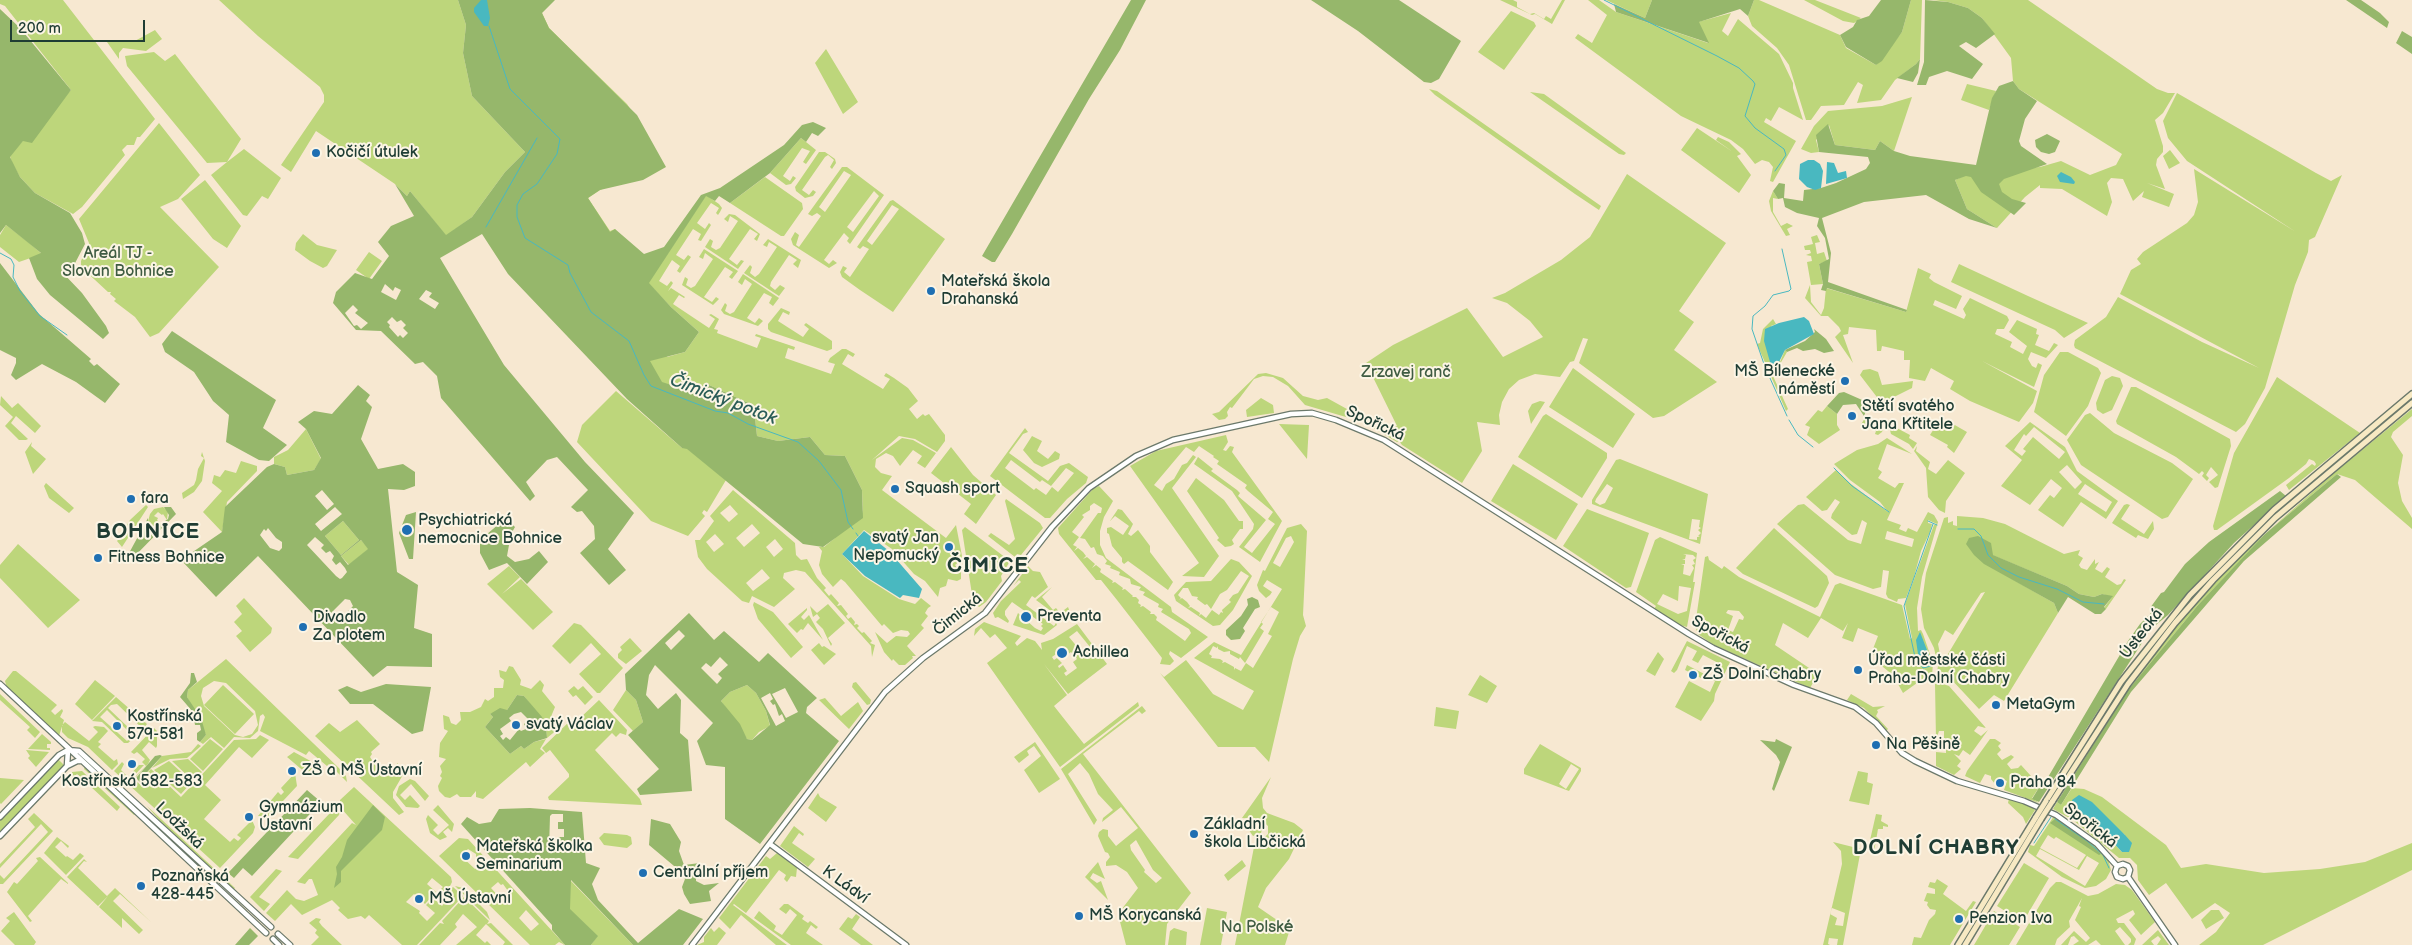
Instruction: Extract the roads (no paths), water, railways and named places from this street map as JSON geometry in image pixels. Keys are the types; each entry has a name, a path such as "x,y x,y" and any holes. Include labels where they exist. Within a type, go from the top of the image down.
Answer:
{"main road":[{"name":"Ústecká","path":"2049,802 2121,682 2190,594 2274,510 2412,394"},
{"name":"Ústecká","path":"1958,945 2038,818 2128,684 2175,623 2213,580 2275,518 2412,403"},
{"name":"Ústecká","path":"1965,945 2038,818"}],"street":[{"name":"Čimická","path":"692,945 885,692 923,658 989,609 1052,527 1089,488 1136,456 1173,440 1291,414 1312,413"},
{"name":"Spořická","path":"1312,413 1351,425 1384,440 1713,648 1794,685 1855,707 1876,724 1893,744 1909,758 1957,781 2024,801 2056,815 2097,844 2117,866"},
{"path":"0,684 68,750 69,759 67,766"},
{"path":"58,754 59,741"},
{"path":"0,817 58,754 68,750"},
{"name":"Lodžská","path":"68,750 83,761 266,933"},
{"name":"Lodžská","path":"68,750 76,750 85,754 271,927"},
{"path":"0,836 67,766 76,761 83,761"},
{"name":"K Ládví","path":"770,844 906,945"},
{"name":"Spořická","path":"2117,866 2121,864 2128,866 2130,872 2128,877"},
{"name":"Spořická","path":"2117,866 2115,872 2117,877 2123,879 2128,877"},
{"name":"Spořická","path":"2128,877 2175,945"},
{"path":"278,934 290,945"},
{"path":"273,939 279,945"}],"water":[{"path":"481,0 487,0 490,18 488,26 484,26 474,12 474,8"},
{"path":"1808,160 1814,160 1820,164 1823,171 1821,188 1815,190 1807,187 1799,179 1800,164"},
{"path":"1827,162 1834,163 1838,173 1846,171 1847,178 1826,184"},
{"path":"2061,172 2071,177 2075,182 2074,184 2060,182 2057,176"},
{"path":"1804,317 1809,321 1814,334 1785,350 1777,366 1772,369 1764,341 1765,329 1779,323"},
{"path":"864,531 889,551 922,589 919,598 903,595 900,598 865,576 842,554"},
{"path":"1920,632 1932,663 1924,667 1918,654 1916,640"},
{"path":"2079,795 2092,802 2125,835 2132,843 2129,852 2122,852 2091,819 2074,809 2072,800"}],"waterway":[{"path":"1604,0 1717,56 1739,68 1753,81 1755,84 1745,116 1755,128 1784,149 1786,155 1775,171"},
{"name":"Čimický potok","path":"489,26 510,89 560,139 557,154 537,184 523,194 517,205 517,217 525,238 568,265 570,273 591,312 629,341 651,386 715,411 728,413 748,424 798,442 819,461 841,490 848,522 853,529"},
{"path":"486,227 537,138"},
{"path":"1782,249 1791,289 1773,295 1765,306 1753,316 1752,329 1765,367 1787,416"},
{"path":"0,253 11,259 14,265 13,277 20,291 40,316 67,335"},
{"path":"1789,420 1798,435 1813,447"},
{"path":"1834,468 1852,486 1889,512"},
{"path":"1928,521 1937,525"},
{"path":"1931,666 1923,668 1915,657 1904,606 1933,524"},
{"path":"1958,529 1974,529 1981,536 1988,555 2001,568 2019,577 2057,589 2083,602 2104,604"},
{"path":"2034,843 2051,817"},
{"path":"2055,819 2087,841 2103,855 2109,868"}],"place":[{"name":"Kočičí útulek","path":"316,153"},
{"name":"Mateřská škola Drahanská","path":"931,291"},
{"name":"MŠ Bílenecké náměstí","path":"1845,381"},
{"name":"Stětí svatého Jana Křtitele","path":"1852,416"},
{"name":"Squash sport","path":"895,489"},
{"name":"fara","path":"131,499"},
{"name":"Psychiatrická nemocnice Bohnice","path":"407,530"},
{"name":"svatý Jan Nepomucký","path":"949,547"},
{"name":"Fitness Bohnice","path":"98,558"},
{"name":"Preventa","path":"1026,617"},
{"name":"Divadlo Za plotem","path":"303,627"},
{"name":"Achillea","path":"1062,653"},
{"name":"Úřad městské části Praha-Dolní Chabry","path":"1858,670"},
{"name":"ZŠ Dolní Chabry","path":"1693,675"},
{"name":"MetaGym","path":"1996,705"},
{"name":"svatý Václav","path":"516,725"},
{"name":"Kostřínská 579-581","path":"117,726"},
{"name":"Na Pěšině","path":"1876,745"},
{"name":"Kostřínská 582-583","path":"132,764"},
{"name":"ZŠ a MŠ Ústavní","path":"292,771"},
{"name":"Praha 84","path":"2000,783"},
{"name":"Gymnázium Ústavní","path":"249,817"},
{"name":"Základní škola Libčická","path":"1194,834"},
{"name":"Mateřská školka Seminarium","path":"466,856"},
{"name":"Centrální příjem","path":"643,873"},
{"name":"Poznaňská 428-445","path":"141,886"},
{"name":"MŠ Ústavní","path":"419,899"},
{"name":"MŠ Korycanská","path":"1079,916"},
{"name":"Penzion Iva","path":"1959,919"}],"district":[{"name":"BOHNICE","path":"148,533"},
{"name":"ČIMICE","path":"988,567"},
{"name":"DOLNÍ CHABRY","path":"1936,849"}],"park label":[{"name":"Areál TJ - Slovan Bohnice","path":"118,263"},
{"name":"Zrzavej ranč","path":"1406,373"},
{"name":"Na Polské","path":"1257,928"}]}
